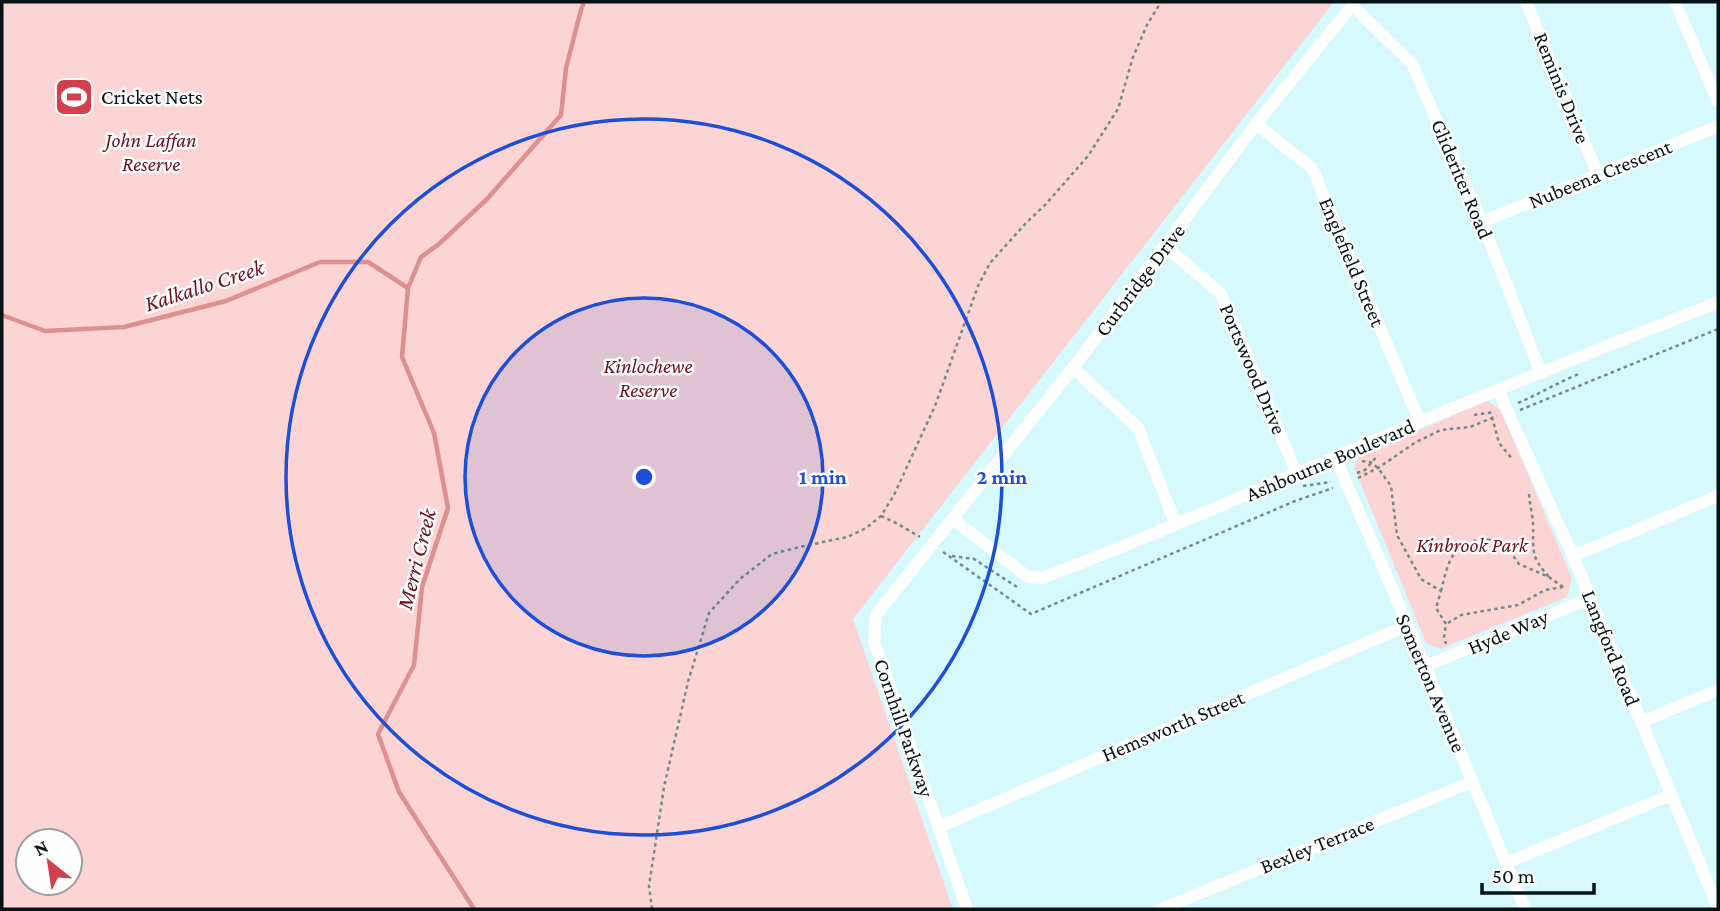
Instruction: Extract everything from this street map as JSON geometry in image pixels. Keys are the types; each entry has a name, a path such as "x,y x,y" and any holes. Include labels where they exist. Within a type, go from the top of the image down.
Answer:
{"street":[{"name":"Reminis Drive","path":"1526,2 1598,175"},
{"path":"1675,2 1718,102"},
{"name":"Curbridge Drive","path":"923,557 1073,368 1256,124 1354,4"},
{"name":"Glideriter Road","path":"1354,4 1412,64 1482,222 1541,373"},
{"name":"Englefield Street","path":"1256,124 1312,168 1420,422"},
{"name":"Nubeena Crescent","path":"1482,222 1718,126"},
{"name":"Portswood Drive","path":"1165,246 1221,294 1297,474"},
{"name":"Ashbourne Boulevard","path":"954,520 1028,577 1042,578 1176,526 1335,457 1718,302"},
{"path":"1073,368 1138,428 1176,526"},
{"name":"Langford Road","path":"1498,390 1591,598 1671,795 1712,876 1718,908"},
{"name":"Somerton Avenue","path":"1335,457 1408,625 1525,909"},
{"path":"1573,556 1718,496"},
{"name":"Cornhill Parkway","path":"923,557 876,615 874,641 967,909"},
{"name":"Hyde Way","path":"1425,666 1591,598"},
{"name":"Hemsworth Street","path":"939,827 1408,625"},
{"path":"1641,722 1718,690"},
{"name":"Bexley Terrace","path":"1161,909 1472,782"},
{"path":"1506,863 1671,795"}],"path":[{"path":"652,909 649,886 664,787 688,682 709,613 740,579 772,554 847,537 866,528 881,516 894,495 935,407 978,286 990,263 1088,156 1118,109 1133,57 1147,24 1161,2"},
{"path":"949,555 1031,614 1294,501 1346,484 1441,430 1470,427 1492,417 1509,414 1718,329"},
{"path":"1498,390 1492,417 1499,443 1519,467"},
{"path":"1359,460 1370,461 1391,486 1397,535 1421,579 1441,591"},
{"path":"1528,492 1533,524 1532,549 1541,568 1549,577"},
{"path":"881,516 932,546"},
{"path":"1446,624 1461,615 1518,605 1545,590 1563,587 1549,577 1519,564 1502,540 1472,541 1454,552 1446,570 1436,608 1446,624 1444,636 1451,655"}],"green space":[{"name":"Kinlochewe Reserve","path":"2,2 1334,2 853,619 953,909 2,909"},
{"name":"Kinbrook Park","path":"1488,401 1500,409 1572,578 1567,597 1440,649 1426,643 1354,467 1360,455"}],"waterway":[{"name":"Merri Creek","path":"474,909 399,792 378,734 414,665 422,587 448,508 434,433 402,357 408,288 421,257 439,244 487,199 561,115 566,68 584,2"},
{"name":"Kalkallo Creek","path":"2,315 45,331 124,327 226,301 320,262 368,262 408,288"}],"place":[{"name":"Cricket Nets","path":"74,97"}],"park label":[{"name":"John Laffan Reserve","path":"151,152"}]}
